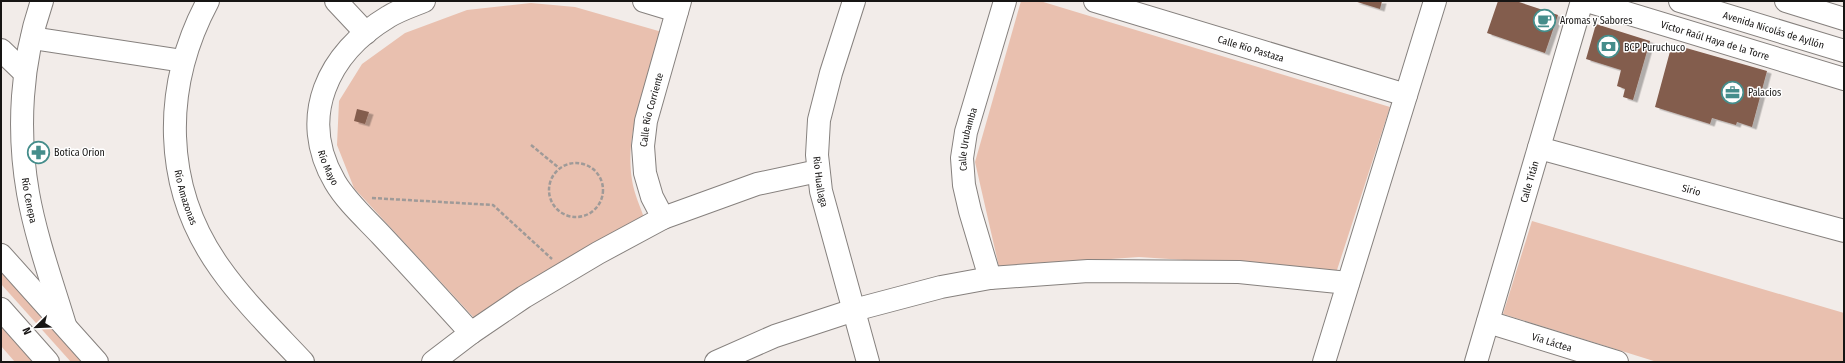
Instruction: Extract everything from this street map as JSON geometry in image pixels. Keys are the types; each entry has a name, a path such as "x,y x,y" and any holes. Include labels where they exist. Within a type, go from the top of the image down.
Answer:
{"street":[{"name":"Río Cenepa","path":"42,1 32,38 25,73 22,134 28,194 35,224 65,326"},
{"name":"Río Amazonas","path":"208,1 190,39 183,61 176,98 175,139 179,170 189,207 204,243 221,269 258,314 303,362"},
{"path":"336,1 366,33"},
{"name":"Río Mayo","path":"424,1 388,17 355,42 336,64 324,90 318,122 323,153 335,183 345,196 471,333"},
{"path":"644,1 678,6"},
{"name":"Rio Huallaga","path":"854,1 831,73 819,120 817,155 821,191 868,362"},
{"name":"Calle Urubamba","path":"990,278 970,211 964,185 962,158 966,132 1005,1"},
{"name":"Calle Río Pastaza","path":"1095,1 1406,95"},
{"path":"1324,362 1435,1"},
{"name":"Calle Titán","path":"1476,362 1582,1"},
{"name":"Víctor Raúl Haya de la Torre","path":"1587,1 1844,80"},
{"name":"Avenida Nicolás de Ayllón","path":"1680,1 1844,51"},
{"path":"1786,1 1810,6 1844,19"},
{"name":"Calle Río Corriente","path":"663,218 652,197 645,173 643,146 646,121 678,6"},
{"path":"32,38 183,61"},
{"path":"1,50 25,73"},
{"name":"Sirio","path":"1539,148 1844,231"},
{"path":"433,362 471,333 524,297 598,253 663,218 757,184 818,171"},
{"path":"1,255 97,362"},
{"path":"716,362 776,336 854,310 941,287 990,278 1088,271 1239,272 1348,283"},
{"path":"1,309 48,362"},
{"name":"Vía Láctea","path":"1488,322 1617,362"}],"path":[{"path":"531,145 559,168"},
{"path":"569,163 581,163 592,167 600,176 604,187 603,198 597,208 588,216 577,218 566,216 556,210 550,200 548,188 551,177 559,168 569,163"},
{"path":"367,197 492,205 555,262"}],"shaded area":[{"path":"1021,1 1040,1 1390,107 1337,270 1139,257 999,267 975,162"},
{"path":"531,3 575,7 662,32 644,86 634,124 631,143 630,161 632,180 645,221 476,320 354,188 337,145 339,101 362,64 405,33 467,10"},
{"path":"1532,221 1844,313 1844,362 1657,362 1503,314"},
{"path":"1,267 86,362 71,362 1,284"},
{"path":"1,324 35,362 15,362 1,346"}],"building":[{"path":"1354,1 1382,1 1380,9"},
{"path":"1498,1 1516,1 1558,15 1545,53 1487,33"},
{"path":"1596,24 1650,41 1633,100 1623,97 1625,89 1617,86 1621,70 1586,59"},
{"path":"1672,44 1767,71 1752,127 1737,122 1736,125 1712,118 1710,124 1655,107"},
{"path":"357,109 369,112 365,124 354,121"}],"place":[{"name":"Aromas y Sabores","path":"1545,20"},
{"name":"BCP Puruchuco","path":"1609,47"},
{"name":"Palacios","path":"1732,92"},
{"name":"Botica Orion","path":"39,152"}]}
